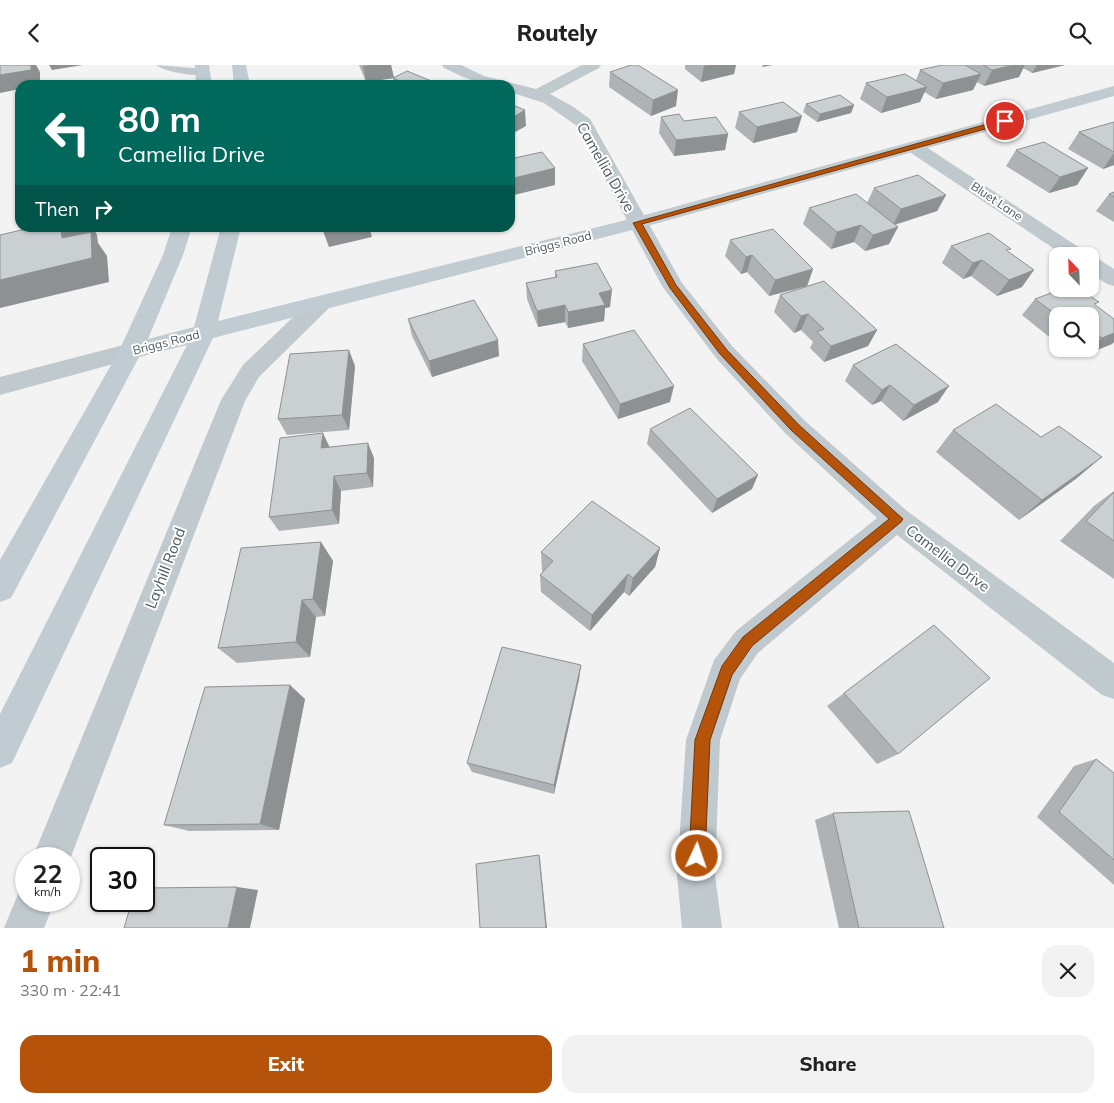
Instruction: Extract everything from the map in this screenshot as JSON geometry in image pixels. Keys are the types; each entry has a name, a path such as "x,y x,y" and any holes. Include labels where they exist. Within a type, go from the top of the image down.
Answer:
{"street":[{"path":"239,65 241,80"},
{"path":"449,65 483,80"},
{"path":"539,94 594,65"},
{"name":"Camellia Drive","path":"515,88 539,94 565,106 584,123 673,286 724,352 795,427 897,519 1114,683"},
{"name":"Briggs Road","path":"0,385 637,223 1114,91"},
{"name":"Bluet Lane","path":"914,147 1065,247"},
{"path":"0,588 131,351 173,255 180,232"},
{"path":"0,751 204,333 230,232"},
{"path":"1099,269 1114,279"},
{"name":"Layhill Road","path":"56,847 233,400 251,371 320,304"},
{"path":"702,928 696,875 703,740 726,671 747,641 897,519"},
{"path":"24,928 31,912"}],"lane":[{"path":"161,65 177,70 203,74"}],"building":[{"path":"0,65 31,65 31,70 0,75"},
{"path":"631,65 638,65 678,90 653,100 610,72"},
{"path":"942,65 965,65 981,74 943,83 920,70"},
{"path":"983,65 1014,65 992,70"},
{"path":"407,71 429,80 398,80 393,78"},
{"path":"905,74 927,87 887,97 866,83"},
{"path":"840,95 854,105 820,114 806,104"},
{"path":"783,102 802,116 757,127 739,112"},
{"path":"515,106 525,110 515,116"},
{"path":"679,114 684,121 716,117 728,134 676,140 661,117"},
{"path":"1114,122 1114,152 1079,132"},
{"path":"1044,142 1088,168 1060,177 1016,150"},
{"path":"542,152 555,168 515,178 515,158"},
{"path":"918,175 946,195 901,209 874,188"},
{"path":"856,194 898,227 873,235 861,225 837,232 809,208"},
{"path":"773,229 813,269 775,280 752,255 746,257 730,240"},
{"path":"15,231 61,232 62,238 91,232 92,258 0,280 0,235"},
{"path":"989,233 1011,249 1006,250 1034,270 1009,280 982,260 973,263 951,246"},
{"path":"597,263 612,290 599,293 605,305 568,312 565,305 537,311 526,283 557,277 555,271"},
{"path":"824,281 877,330 831,346 817,332 824,329 808,314 801,316 780,295"},
{"path":"1049,294 1049,297 1091,297 1099,302 1094,304 1098,307 1049,307 1049,309 1035,299"},
{"path":"474,300 498,340 429,361 408,319"},
{"path":"1099,308 1114,319 1114,333 1102,338 1099,336"},
{"path":"634,330 674,386 620,404 583,344"},
{"path":"896,344 949,386 914,405 890,385 882,390 853,365"},
{"path":"349,350 342,415 278,419 290,354"},
{"path":"996,404 1041,437 1059,426 1102,457 1042,500 953,430"},
{"path":"690,408 758,475 717,499 650,429"},
{"path":"323,433 321,448 368,443 367,473 334,476 332,510 269,517 280,438"},
{"path":"1114,492 1114,541 1086,521"},
{"path":"592,501 660,548 633,578 628,574 592,615 540,575 553,561 541,552"},
{"path":"321,542 313,599 302,600 296,642 218,648 241,548"},
{"path":"934,625 990,678 898,754 844,693"},
{"path":"502,647 581,665 554,785 467,763"},
{"path":"290,685 260,824 164,825 205,687"},
{"path":"1096,759 1114,773 1114,860 1059,812"},
{"path":"909,811 944,928 859,928 833,813"},
{"path":"539,855 546,928 480,928 476,864"},
{"path":"237,887 228,928 124,928 129,912 155,912 155,888"}],"route":[{"path":"697,856 703,740 726,671 747,641 897,519 795,427 724,352 673,286 637,223 1005,121"}]}
